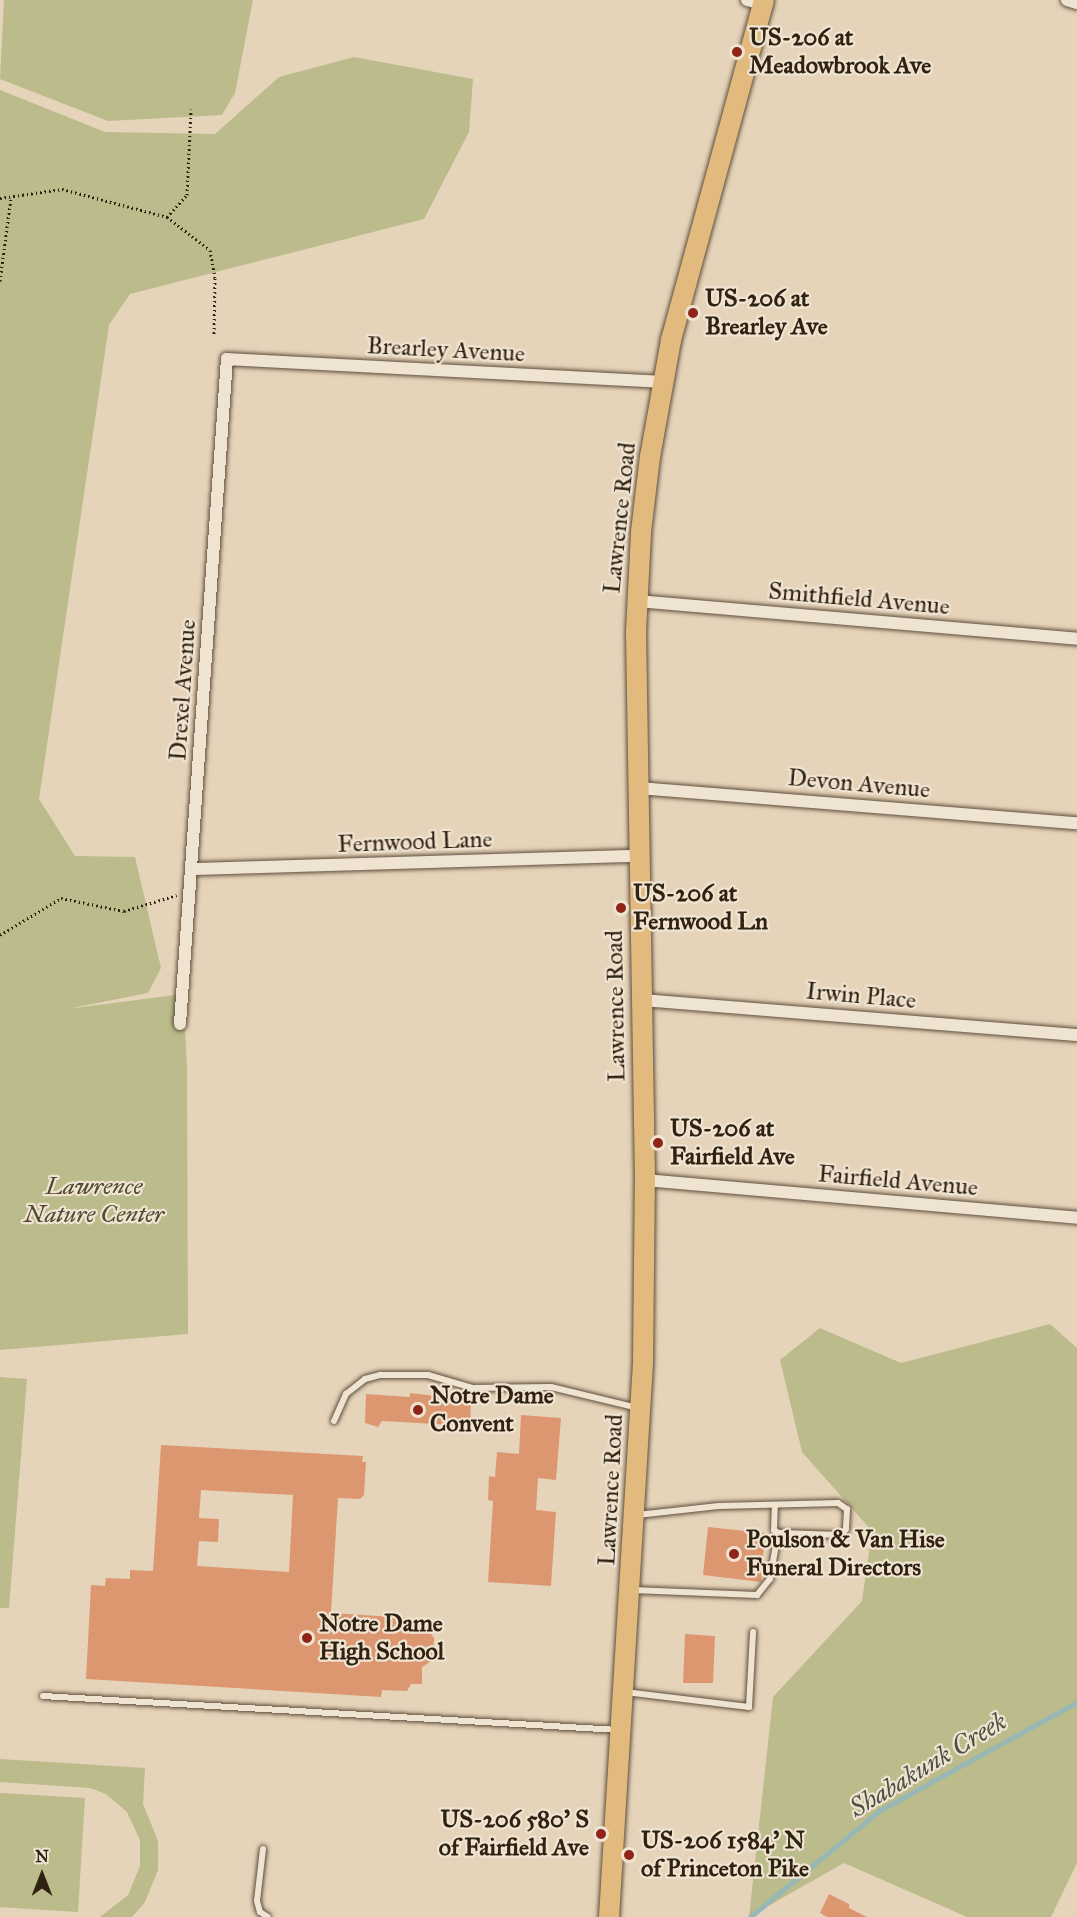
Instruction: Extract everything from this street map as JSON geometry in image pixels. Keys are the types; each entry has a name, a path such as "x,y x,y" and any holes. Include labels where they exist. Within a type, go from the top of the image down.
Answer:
{"main road":[{"name":"Lawrence Road","path":"609,1917 642,1409 645,1180 637,601 650,457 663,382 758,1"}],"street":[{"path":"1067,0 1077,3"},
{"name":"Brearley Avenue","path":"227,359 663,382"},
{"name":"Drexel Avenue","path":"180,1024 193,869 227,359"},
{"name":"Smithfield Avenue","path":"637,601 1077,639"},
{"name":"Devon Avenue","path":"638,788 1077,823"},
{"name":"Fernwood Lane","path":"193,869 639,856"},
{"name":"Irwin Place","path":"642,1000 1077,1035"},
{"name":"Fairfield Avenue","path":"645,1180 1077,1218"}],"lane":[{"path":"334,1421 346,1394 365,1379 380,1375 435,1376 474,1388 551,1387 642,1409"},
{"path":"636,1515 719,1506 838,1503 847,1509 846,1529 841,1535 778,1533 774,1530 776,1505"},
{"path":"631,1590 757,1595 765,1590 770,1579 778,1533"},
{"path":"624,1692 749,1707 753,1632"},
{"path":"43,1696 621,1730"},
{"path":"263,1850 257,1901 260,1912 267,1917"}],"path":[{"path":"167,217 187,195 191,109"},
{"path":"0,198 62,189 167,217 210,250 215,278 214,336"},
{"path":"0,281 11,196"},
{"path":"0,935 61,898 124,911 190,891"}],"green space":[{"path":"4,0 253,0 235,93 222,115 108,121 0,79"},
{"name":"Lawrence Nature Center","path":"354,57 473,79 469,132 424,219 130,294 109,325 39,799 75,856 135,857 161,968 148,993 67,1009 183,994 187,1067 188,1334 0,1350 0,90 105,132 215,134 279,77"},
{"path":"1050,1324 1077,1348 1077,1863 1051,1917 967,1917 844,1863 749,1917 773,1697 862,1601 872,1531 802,1452 780,1360 820,1328 901,1363"},
{"path":"0,1377 27,1379 9,1608 0,1608"},
{"path":"0,1759 145,1768 143,1804 158,1841 158,1870 145,1902 132,1917 100,1917 128,1895 140,1866 140,1840 127,1812 106,1794 90,1788 0,1782"},
{"path":"0,1793 85,1798 78,1912 0,1907"}],"building":[{"name":"Notre Dame Convent","path":"410,1393 471,1400 470,1426 382,1421 378,1427 365,1423 366,1394 410,1397"},
{"path":"521,1415 561,1418 556,1480 538,1478 536,1510 556,1512 551,1586 488,1582 493,1501 488,1500 489,1476 495,1477 497,1452 519,1454"},
{"path":"161,1445 363,1456 362,1462 366,1462 364,1495 360,1499 338,1498 331,1613 410,1618 410,1622 423,1623 434,1638 433,1660 422,1667 422,1684 411,1684 407,1691 382,1690 381,1697 86,1679 91,1585 105,1586 106,1578 130,1579 130,1570 153,1571","holes":["201,1490 293,1495 289,1572 197,1566 199,1541 218,1542 219,1519 199,1518"]},
{"name":"Poulson & Van Hise Funeral Directors","path":"708,1527 765,1533 761,1582 703,1575"},
{"path":"685,1634 715,1636 713,1683 683,1683"},
{"path":"829,1894 849,1904 849,1908 867,1917 827,1917 820,1913"}],"waterway":[{"name":"Shabakunk Creek","path":"750,1917 879,1811 1077,1702"}],"place":[{"name":"US-206 at Meadowbrook Ave","path":"737,52"},
{"name":"US-206 at Brearley Ave","path":"693,313"},
{"name":"US-206 at Fernwood Ln","path":"621,908"},
{"name":"US-206 at Fairfield Ave","path":"658,1143"},
{"name":"Notre Dame Convent","path":"418,1410"},
{"name":"Poulson & Van Hise Funeral Directors","path":"734,1554"},
{"name":"Notre Dame High School","path":"307,1638"},
{"name":"US-206 580' S of Fairfield Ave","path":"601,1834"},
{"name":"US-206 1584' N of Princeton Pike","path":"629,1855"}]}
